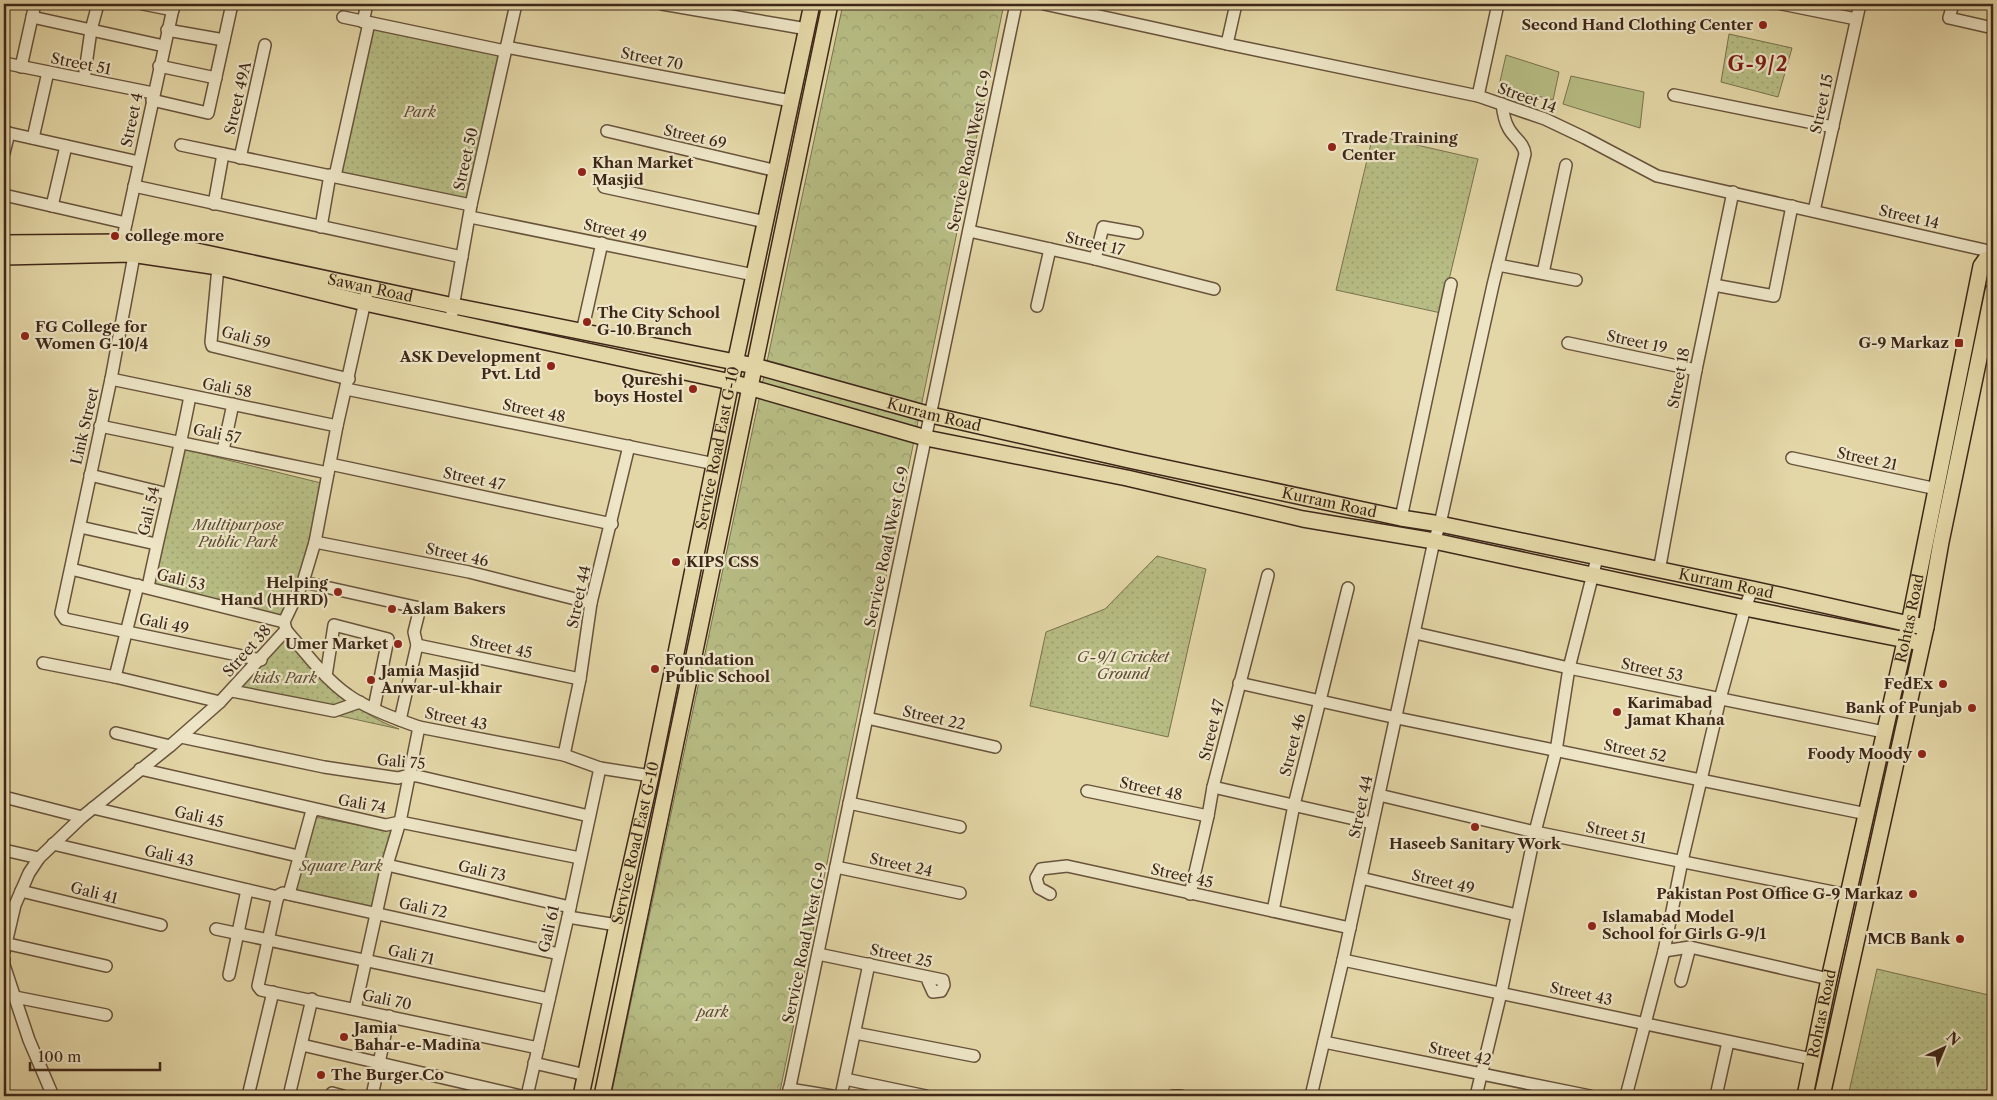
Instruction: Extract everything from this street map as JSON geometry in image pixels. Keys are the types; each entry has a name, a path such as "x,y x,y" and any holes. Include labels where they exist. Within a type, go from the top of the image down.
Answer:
{"main road":[{"name":"Service Road East G-10","path":"581,1096 617,925 652,776 731,382 812,4"},
{"name":"Service Road East G-10","path":"602,1096 830,4"},
{"name":"Sawan Road","path":"4,243 128,248 452,313 751,387"},
{"name":"Sawan Road","path":"4,257 173,246 367,295"},
{"name":"Rohtas Road","path":"1805,1096 1829,979 1907,631 1981,266 1990,256"},
{"name":"Rohtas Road","path":"1822,1096 1870,871 1926,626 1941,542 1993,291"},
{"name":"Sawan Road","path":"452,313 582,332 736,363"},
{"name":"Kurram Road","path":"736,363 755,366 931,415 1129,460 1401,518 1440,524 1752,589 1907,631 1921,643"},
{"name":"Kurram Road","path":"751,387 926,438 1127,478 1303,519 1434,541 1745,608 1907,631 1926,626"},
{"path":"1854,868 1870,871"},
{"path":"599,1008 620,1013"}],"street":[{"path":"21,67 35,4"},
{"path":"84,79 91,30 98,4"},
{"path":"143,4 174,7"},
{"path":"160,66 216,78 230,4"},
{"path":"322,227 366,22 367,4"},
{"name":"Street 50","path":"452,313 471,205 516,4"},
{"path":"662,4 807,30"},
{"name":"Service Road West G-9","path":"789,1093 1016,4"},
{"name":"Street 14","path":"1044,4 1478,96 1561,127 1657,176 1814,210 1990,256"},
{"path":"1227,44 1236,4"},
{"path":"1478,96 1498,4"},
{"path":"1782,4 1856,19"},
{"name":"Street 15","path":"1814,210 1860,4"},
{"path":"1953,4 1949,18 1993,28"},
{"name":"Street 4","path":"128,248 124,233 174,7"},
{"path":"32,17 164,46"},
{"name":"Street 70","path":"343,17 792,101"},
{"path":"168,30 224,40"},
{"name":"Street 49A","path":"240,158 265,45"},
{"name":"Street 51","path":"4,63 84,79 208,113 216,78"},
{"path":"33,138 48,72"},
{"path":"1674,95 1832,127"},
{"name":"Street 44","path":"1311,1096 1397,718 1434,541 1440,524 1498,264 1525,154 1524,148 1508,128 1504,119 1502,104"},
{"name":"Street 69","path":"607,131 777,171"},
{"path":"4,153 6,132 139,162"},
{"path":"181,145 471,205"},
{"path":"52,206 66,146"},
{"path":"214,204 223,154"},
{"path":"1542,273 1566,166"},
{"path":"134,186 462,257"},
{"path":"604,187 766,222"},
{"name":"Street 18","path":"1658,570 1696,370 1733,192"},
{"path":"4,195 126,223"},
{"path":"1714,285 1774,296 1792,206"},
{"name":"Street 49","path":"470,217 754,275"},
{"path":"1095,259 1103,227 1137,233"},
{"name":"Street 17","path":"969,232 1095,259 1214,289"},
{"path":"582,332 602,243"},
{"name":"Link Street","path":"62,617 61,614 111,378 133,260 128,248"},
{"path":"1036,306 1050,249"},
{"path":"1498,264 1576,280"},
{"name":"Gali 59","path":"218,267 212,346 348,384"},
{"path":"1401,518 1450,284"},
{"name":"Street 38","path":"4,952 9,903 21,891 29,873 39,858 82,817 181,737 232,691 261,660 285,626 303,582 315,542 337,426 367,295"},
{"name":"Street 19","path":"1570,344 1696,370"},
{"name":"Gali 58","path":"111,378 337,426"},
{"name":"Street 48","path":"348,384 715,464"},
{"name":"Gali 54","path":"115,677 126,632 156,544 182,442 190,396"},
{"path":"223,450 233,404"},
{"name":"Gali 57","path":"100,426 329,468"},
{"name":"Street 44","path":"564,755 580,679 591,603 612,524 629,446"},
{"name":"Street 21","path":"1792,458 1937,489"},
{"name":"Street 47","path":"329,468 612,524"},
{"path":"90,475 168,494"},
{"path":"80,527 156,544"},
{"name":"Street 46","path":"315,542 469,572 591,603"},
{"path":"1476,1096 1501,993 1535,832 1556,750 1569,668 1597,558"},
{"name":"Gali 53","path":"71,569 143,586 285,626"},
{"name":"Street 47","path":"1190,894 1213,787 1268,575"},
{"path":"303,582 420,608 414,632 417,645 400,720"},
{"name":"Street 46","path":"1273,911 1294,805 1348,588"},
{"path":"1626,1096 1664,950 1682,861 1720,699 1752,589"},
{"name":"Gali 49","path":"62,617 261,660"},
{"name":"Street 43","path":"285,626 326,676 348,696 400,720 419,727 564,755 600,768 652,776"},
{"path":"326,676 334,626 387,638 389,640 374,708"},
{"name":"Street 53","path":"1415,633 1569,668 1884,732"},
{"name":"Street 45","path":"417,645 580,679"},
{"path":"44,663 115,677 220,702"},
{"name":"Street 52","path":"1239,683 1319,702 1867,814"},
{"path":"232,691 334,711 360,702"},
{"name":"Street 22","path":"867,718 995,747"},
{"path":"355,1009 387,865 400,822 419,727"},
{"path":"116,733 170,746"},
{"name":"Gali 75","path":"181,737 324,767 398,778 409,775 589,816"},
{"name":"Gali 61","path":"527,1096 600,768"},
{"name":"Gali 74","path":"140,769 386,825 400,822 580,858"},
{"path":"1213,787 1372,823"},
{"name":"Street 48","path":"1087,791 1208,816"},
{"name":"Street 51","path":"1379,796 1535,832 1848,895"},
{"path":"4,798 82,817"},
{"path":"849,803 960,827"},
{"name":"Gali 45","path":"93,808 298,856"},
{"path":"267,940 282,895 298,856 310,814 314,810"},
{"name":"Gali 43","path":"53,844 247,890 282,895"},
{"path":"4,850 39,858"},
{"name":"Gali 73","path":"387,865 617,925"},
{"name":"Street 45","path":"1050,894 1040,888 1036,878 1041,869 1067,866 1350,928"},
{"name":"Street 24","path":"836,867 960,893"},
{"name":"Street 49","path":"1361,878 1517,915"},
{"path":"229,975 247,890"},
{"name":"Gali 41","path":"21,891 161,925"},
{"name":"Gali 72","path":"282,895 377,913 559,954"},
{"name":"Gali 71","path":"216,929 549,999"},
{"name":"Gali 70","path":"267,940 259,988 538,1048"},
{"path":"4,943 106,966"},
{"path":"1664,950 1690,947 1829,979"},
{"path":"1681,980 1690,947"},
{"name":"Street 25","path":"818,954 943,980 942,990 933,992 928,985 929,978"},
{"path":"4,959 29,1040 53,1096"},
{"name":"Street 43","path":"1343,960 1645,1022 1728,1042 1812,1059"},
{"path":"841,1096 869,964"},
{"path":"248,1096 273,992"},
{"path":"15,997 106,1015"},
{"path":"289,1096 312,1000"},
{"path":"372,1096 389,1016"},
{"path":"855,1033 974,1056"},
{"name":"Street 42","path":"1324,1042 1590,1096"},
{"path":"1716,1096 1728,1042"},
{"path":"302,1045 521,1096"},
{"path":"534,1063 586,1075"},
{"path":"845,1079 926,1096"},
{"path":"332,1096 332,1093 343,1096"},
{"path":"789,1093 832,1096"},
{"path":"1173,1096 1180,1096"}],"green space":[{"name":"park","path":"843,4 1004,4 779,1096 611,1096"},
{"name":"Park","path":"372,26 501,54 469,200 339,174"},
{"path":"1729,34 1792,48 1778,97 1721,82"},
{"path":"1506,55 1559,72 1553,100 1499,86"},
{"path":"1571,76 1644,92 1640,128 1563,104"},
{"path":"1373,135 1478,159 1441,313 1336,290"},
{"name":"Multipurpose Public Park","path":"183,449 321,483 311,543 303,570 282,616 152,585"},
{"name":"G-9/1 Cricket Ground","path":"1157,556 1206,569 1168,737 1030,706 1046,632 1105,609"},
{"name":"kids Park","path":"281,636 335,690 365,712 399,729 236,693"},
{"name":"Square Park","path":"309,816 392,831 373,918 290,901"},
{"path":"1877,969 1993,996 1993,1096 1848,1096"}],"place":[{"name":"Second Hand Clothing Center","path":"1763,25"},
{"name":"Trade Training Center","path":"1332,147"},
{"name":"Khan Market Masjid","path":"582,172"},
{"name":"college more","path":"115,236"},
{"name":"The City School G-10 Branch","path":"587,322"},
{"name":"FG College for Women G-10/4","path":"25,336"},
{"name":"G-9 Markaz","path":"1959,343"},
{"name":"ASK Development Pvt. Ltd","path":"551,366"},
{"name":"Qureshi boys Hostel","path":"693,389"},
{"name":"KIPS CSS","path":"676,562"},
{"name":"Helping Hand (HHRD)","path":"338,592"},
{"name":"Aslam Bakers","path":"392,609"},
{"name":"Umer Market","path":"398,644"},
{"name":"Foundation Public School","path":"655,669"},
{"name":"Jamia Masjid Anwar-ul-khair","path":"371,680"},
{"name":"FedEx","path":"1943,684"},
{"name":"Bank of Punjab","path":"1972,708"},
{"name":"Karimabad Jamat Khana","path":"1617,712"},
{"name":"Foody Moody","path":"1922,754"},
{"name":"Haseeb Sanitary Work","path":"1475,827"},
{"name":"Pakistan Post Office G-9 Markaz","path":"1913,894"},
{"name":"Islamabad Model School for Girls G-9/1","path":"1592,926"},
{"name":"MCB Bank","path":"1960,939"},
{"name":"Jamia Bahar-e-Madina","path":"344,1037"},
{"name":"The Burger Co","path":"321,1075"}],"district":[{"name":"G-9/2","path":"1758,64"}]}
